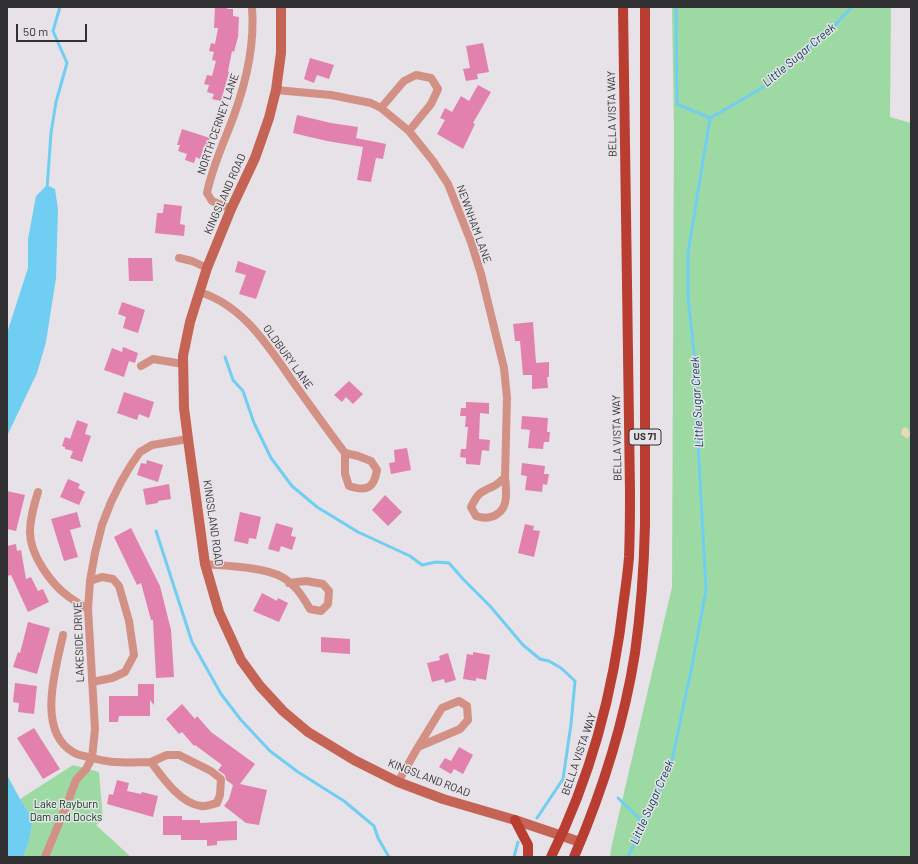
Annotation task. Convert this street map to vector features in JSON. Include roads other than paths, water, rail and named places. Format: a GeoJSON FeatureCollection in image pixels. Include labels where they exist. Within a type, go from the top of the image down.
{"type":"FeatureCollection","features":[{"type":"Feature","properties":{"kind":"main road","name":"BELLA VISTA WAY"},"geometry":{"type":"LineString","coordinates":[[551,857],[562,835],[586,775],[606,708],[620,636],[629,557],[630,491],[623,7]]}},
{"type":"Feature","properties":{"kind":"main road","name":"US 71"},"geometry":{"type":"LineString","coordinates":[[574,857],[595,802],[617,736],[635,652],[643,580],[646,502],[645,7]]}},
{"type":"Feature","properties":{"kind":"main road"},"geometry":{"type":"LineString","coordinates":[[515,820],[528,845],[528,857]]}},
{"type":"Feature","properties":{"kind":"street","name":"NORTH CERNEY LANE"},"geometry":{"type":"LineString","coordinates":[[231,208],[212,201],[207,193],[210,178],[234,115],[247,73],[250,53],[252,7]]}},
{"type":"Feature","properties":{"kind":"street","name":"KINGSLAND ROAD"},"geometry":{"type":"LineString","coordinates":[[281,7],[281,53],[276,90],[269,118],[255,158],[231,208],[207,268],[190,322],[183,356],[184,408],[205,564],[219,612],[241,660],[260,686],[283,711],[308,732],[354,760],[398,782],[443,799],[515,820],[580,842]]}},
{"type":"Feature","properties":{"kind":"street"},"geometry":{"type":"LineString","coordinates":[[381,108],[404,81],[416,75],[431,78],[438,89],[431,104],[409,131]]}},
{"type":"Feature","properties":{"kind":"street","name":"NEWNHAM LANE"},"geometry":{"type":"LineString","coordinates":[[276,90],[331,95],[371,102],[381,108],[409,131],[433,160],[448,184],[471,242],[481,274],[502,361],[508,398],[505,477],[506,498],[503,507],[495,516],[484,518],[476,516],[471,506],[476,497],[483,490],[493,487],[505,477]]}},
{"type":"Feature","properties":{"kind":"street"},"geometry":{"type":"LineString","coordinates":[[179,258],[192,261],[207,268]]}},
{"type":"Feature","properties":{"kind":"street","name":"OLDBURY LANE"},"geometry":{"type":"LineString","coordinates":[[199,292],[221,300],[236,311],[252,327],[344,453]]}},
{"type":"Feature","properties":{"kind":"street"},"geometry":{"type":"LineString","coordinates":[[141,366],[153,359],[183,364]]}},
{"type":"Feature","properties":{"kind":"street","name":"LAKESIDE DRIVE"},"geometry":{"type":"LineString","coordinates":[[45,857],[76,780],[86,769],[92,758],[95,729],[88,609],[90,581],[102,525],[111,502],[131,465],[140,452],[152,445],[188,439]]}},
{"type":"Feature","properties":{"kind":"street"},"geometry":{"type":"LineString","coordinates":[[344,453],[371,461],[377,470],[375,482],[368,488],[358,489],[349,486],[345,474],[344,453]]}},
{"type":"Feature","properties":{"kind":"street"},"geometry":{"type":"LineString","coordinates":[[38,492],[32,512],[30,533],[34,553],[45,571],[57,585],[68,596],[88,609]]}},
{"type":"Feature","properties":{"kind":"street"},"geometry":{"type":"LineString","coordinates":[[205,564],[264,571],[282,577],[301,594],[310,609],[321,611],[328,604],[329,591],[323,584],[306,581],[289,583]]}},
{"type":"Feature","properties":{"kind":"street"},"geometry":{"type":"LineString","coordinates":[[90,581],[102,577],[113,579],[119,586],[129,621],[134,655],[125,672],[112,678],[92,682]]}},
{"type":"Feature","properties":{"kind":"street"},"geometry":{"type":"LineString","coordinates":[[63,636],[53,678],[51,696],[52,715],[56,733],[65,747],[74,753],[100,761],[116,763],[151,762],[166,755],[178,755],[211,771],[221,779],[220,795],[217,803],[202,806],[192,804],[166,783],[151,762]]}},
{"type":"Feature","properties":{"kind":"street"},"geometry":{"type":"LineString","coordinates":[[398,782],[418,747],[442,708],[459,701],[467,706],[468,720],[460,729],[418,747]]}},
{"type":"Feature","properties":{"kind":"water"},"geometry":{"type":"Polygon","coordinates":[[[47,185],[55,189],[58,209],[56,278],[46,342],[37,373],[7,436],[7,333],[28,268],[28,239],[36,196],[47,185]]]}},
{"type":"Feature","properties":{"kind":"water"},"geometry":{"type":"Polygon","coordinates":[[[7,775],[33,819],[29,841],[23,857],[7,857],[7,775]]]}},
{"type":"Feature","properties":{"kind":"waterway"},"geometry":{"type":"LineString","coordinates":[[47,189],[51,133],[56,102],[67,63],[53,31],[60,7]]}},
{"type":"Feature","properties":{"kind":"waterway"},"geometry":{"type":"LineString","coordinates":[[676,7],[677,104],[710,118]]}},
{"type":"Feature","properties":{"kind":"waterway","name":"Little Sugar Creek"},"geometry":{"type":"LineString","coordinates":[[628,857],[672,760],[706,590],[694,352],[688,297],[688,253],[710,118],[770,83],[831,29],[852,7]]}},
{"type":"Feature","properties":{"kind":"waterway"},"geometry":{"type":"LineString","coordinates":[[225,357],[233,380],[243,391],[254,423],[271,458],[292,486],[317,507],[358,532],[410,556],[422,565],[436,562],[449,563],[490,606],[523,645],[540,659],[549,661],[561,668],[575,681],[571,724],[563,779],[537,818]]}},
{"type":"Feature","properties":{"kind":"waterway"},"geometry":{"type":"LineString","coordinates":[[156,531],[192,642],[221,694],[241,720],[270,751],[298,772],[344,801],[374,826],[378,838],[389,857]]}},
{"type":"Feature","properties":{"kind":"waterway"},"geometry":{"type":"LineString","coordinates":[[618,798],[643,822]]}},
{"type":"Feature","properties":{"kind":"waterway"},"geometry":{"type":"LineString","coordinates":[[514,857],[518,842]]}},
{"type":"Feature","properties":{"kind":"park label","name":"Lake Rayburn Dam and Docks"},"geometry":{"type":"Point","coordinates":[66,810]}}]}
